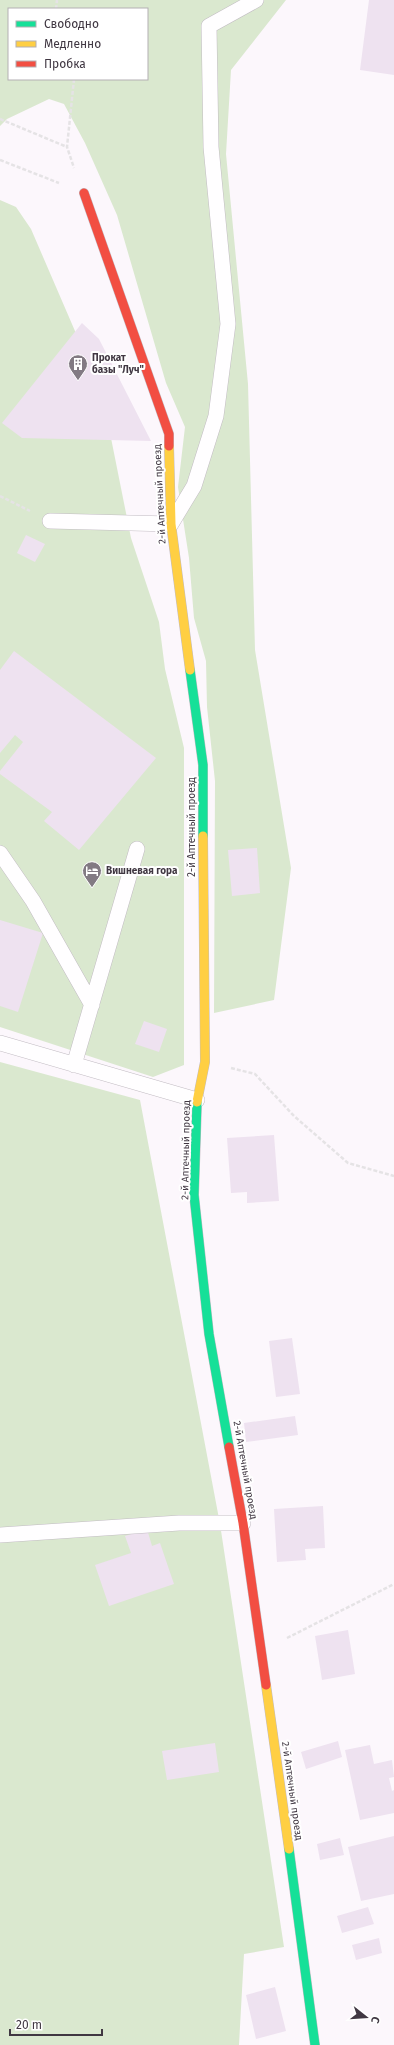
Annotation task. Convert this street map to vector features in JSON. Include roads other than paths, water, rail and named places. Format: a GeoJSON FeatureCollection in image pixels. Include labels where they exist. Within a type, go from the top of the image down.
{"type":"FeatureCollection","features":[{"type":"Feature","properties":{"kind":"street","name":"2-й Аптечный проезд"},"geometry":{"type":"LineString","coordinates":[[84,193],[169,434],[171,524],[203,765],[205,1062],[197,1100],[194,1195],[209,1334],[243,1523],[314,2027],[315,2045]]}},
{"type":"Feature","properties":{"kind":"lane"},"geometry":{"type":"LineString","coordinates":[[50,521],[171,524],[194,486],[216,416],[228,324],[211,147],[208,26],[256,0]]}},
{"type":"Feature","properties":{"kind":"lane"},"geometry":{"type":"LineString","coordinates":[[74,1065],[137,849]]}},
{"type":"Feature","properties":{"kind":"lane"},"geometry":{"type":"LineString","coordinates":[[0,853],[34,901],[92,1005]]}},
{"type":"Feature","properties":{"kind":"lane"},"geometry":{"type":"LineString","coordinates":[[0,1043],[197,1100]]}},
{"type":"Feature","properties":{"kind":"lane"},"geometry":{"type":"LineString","coordinates":[[0,1535],[179,1523],[243,1523]]}},
{"type":"Feature","properties":{"kind":"place","name":"Прокат базы \"Луч\""},"geometry":{"type":"Point","coordinates":[78,381]}},
{"type":"Feature","properties":{"kind":"place","name":"Вишневая гора"},"geometry":{"type":"Point","coordinates":[92,888]}}]}
